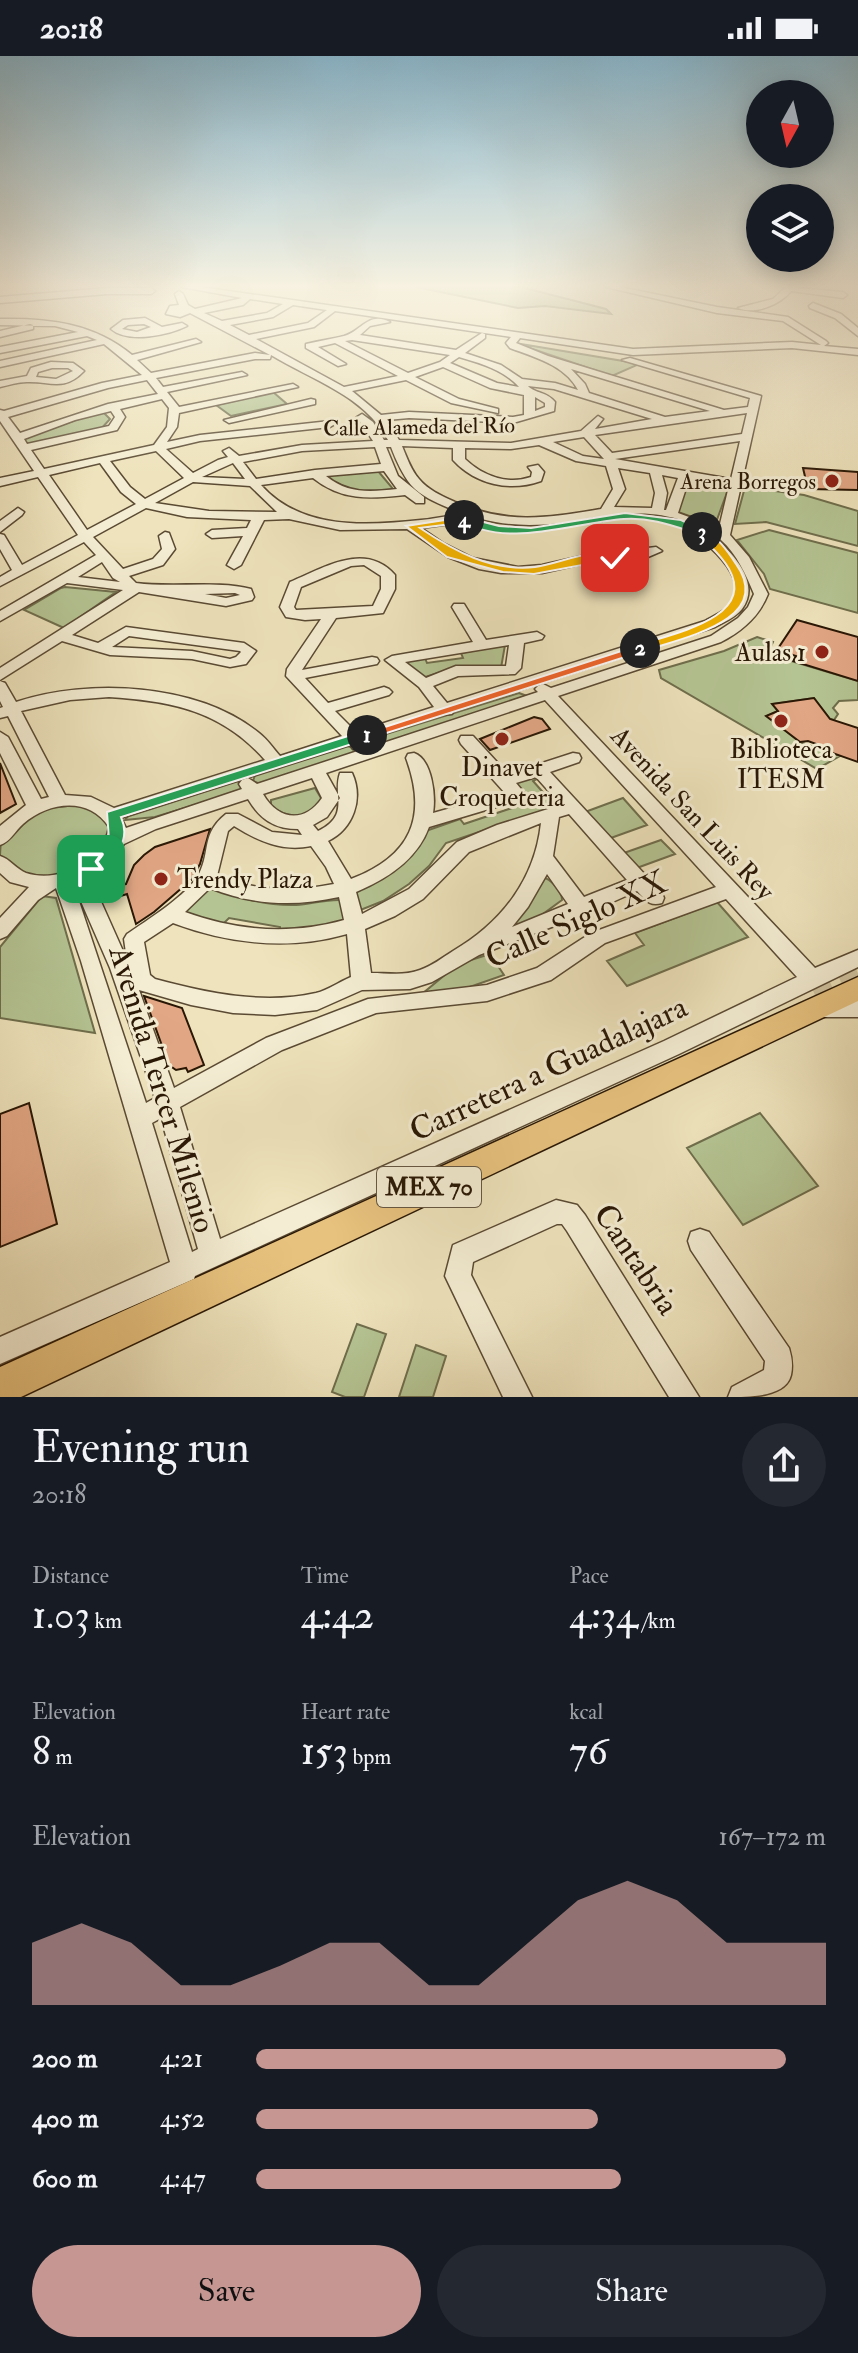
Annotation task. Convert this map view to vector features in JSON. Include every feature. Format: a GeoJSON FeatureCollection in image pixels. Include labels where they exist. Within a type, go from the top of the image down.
{"type":"FeatureCollection","features":[{"type":"Feature","properties":{"kind":"highway","name":"MEX 70"},"geometry":{"type":"LineString","coordinates":[[0,1387],[803,995],[858,988]]}},
{"type":"Feature","properties":{"kind":"street"},"geometry":{"type":"LineString","coordinates":[[0,364],[59,350]]}},
{"type":"Feature","properties":{"kind":"street"},"geometry":{"type":"LineString","coordinates":[[119,350],[132,358],[164,392],[175,411],[172,427],[158,447]]}},
{"type":"Feature","properties":{"kind":"street"},"geometry":{"type":"LineString","coordinates":[[132,358],[165,350]]}},
{"type":"Feature","properties":{"kind":"street"},"geometry":{"type":"LineString","coordinates":[[134,589],[85,536],[0,414],[146,374],[251,354],[251,350]]}},
{"type":"Feature","properties":{"kind":"street"},"geometry":{"type":"LineString","coordinates":[[258,350],[336,392],[390,443]]}},
{"type":"Feature","properties":{"kind":"street"},"geometry":{"type":"LineString","coordinates":[[0,931],[31,895],[103,860],[117,840],[150,825],[369,754],[670,645],[727,633],[758,604],[761,594],[753,576],[724,535],[664,514],[603,515],[529,523],[494,519],[466,510],[415,485],[402,467],[379,418],[261,350]]}},
{"type":"Feature","properties":{"kind":"street"},"geometry":{"type":"LineString","coordinates":[[316,350],[333,359]]}},
{"type":"Feature","properties":{"kind":"street"},"geometry":{"type":"LineString","coordinates":[[353,350],[455,401],[525,418],[570,436]]}},
{"type":"Feature","properties":{"kind":"street"},"geometry":{"type":"LineString","coordinates":[[435,350],[457,353],[495,367],[520,382],[528,392],[525,418],[538,443],[580,459],[612,461],[656,473],[736,483]]}},
{"type":"Feature","properties":{"kind":"street"},"geometry":{"type":"LineString","coordinates":[[336,392],[405,377],[443,364],[462,350]]}},
{"type":"Feature","properties":{"kind":"street"},"geometry":{"type":"LineString","coordinates":[[523,350],[570,368],[725,412]]}},
{"type":"Feature","properties":{"kind":"street"},"geometry":{"type":"LineString","coordinates":[[573,350],[648,363],[755,394],[755,409],[724,535]]}},
{"type":"Feature","properties":{"kind":"street"},"geometry":{"type":"LineString","coordinates":[[613,350],[675,352],[715,350]]}},
{"type":"Feature","properties":{"kind":"street"},"geometry":{"type":"LineString","coordinates":[[811,350],[833,355],[855,352]]}},
{"type":"Feature","properties":{"kind":"street"},"geometry":{"type":"LineString","coordinates":[[146,374],[255,356],[267,357]]}},
{"type":"Feature","properties":{"kind":"street"},"geometry":{"type":"LineString","coordinates":[[378,363],[424,370]]}},
{"type":"Feature","properties":{"kind":"street"},"geometry":{"type":"LineString","coordinates":[[619,380],[648,363]]}},
{"type":"Feature","properties":{"kind":"street"},"geometry":{"type":"LineString","coordinates":[[379,418],[409,415],[525,418],[550,409],[550,402],[543,395],[494,386],[443,364]]}},
{"type":"Feature","properties":{"kind":"street"},"geometry":{"type":"LineString","coordinates":[[570,368],[585,396]]}},
{"type":"Feature","properties":{"kind":"street"},"geometry":{"type":"LineString","coordinates":[[22,443],[112,406],[242,375]]}},
{"type":"Feature","properties":{"kind":"street"},"geometry":{"type":"LineString","coordinates":[[0,384],[31,378]]}},
{"type":"Feature","properties":{"kind":"street"},"geometry":{"type":"LineString","coordinates":[[520,382],[555,386],[665,420]]}},
{"type":"Feature","properties":{"kind":"street"},"geometry":{"type":"LineString","coordinates":[[175,411],[212,399],[293,387]]}},
{"type":"Feature","properties":{"kind":"street"},"geometry":{"type":"LineString","coordinates":[[279,390],[294,405]]}},
{"type":"Feature","properties":{"kind":"street"},"geometry":{"type":"LineString","coordinates":[[212,399],[231,422],[311,402]]}},
{"type":"Feature","properties":{"kind":"street"},"geometry":{"type":"LineString","coordinates":[[22,443],[113,428],[120,417],[112,406]]}},
{"type":"Feature","properties":{"kind":"street","name":"Calle Alameda del Río"},"geometry":{"type":"LineString","coordinates":[[0,582],[11,573],[191,478],[235,458],[302,448],[390,443],[511,446],[624,426],[755,409]]}},
{"type":"Feature","properties":{"kind":"street"},"geometry":{"type":"LineString","coordinates":[[319,414],[341,438]]}},
{"type":"Feature","properties":{"kind":"street"},"geometry":{"type":"LineString","coordinates":[[584,415],[624,426]]}},
{"type":"Feature","properties":{"kind":"street"},"geometry":{"type":"LineString","coordinates":[[598,419],[586,432],[612,461],[619,489],[603,515]]}},
{"type":"Feature","properties":{"kind":"street"},"geometry":{"type":"LineString","coordinates":[[0,482],[200,438],[330,424]]}},
{"type":"Feature","properties":{"kind":"street"},"geometry":{"type":"LineString","coordinates":[[259,433],[269,446]]}},
{"type":"Feature","properties":{"kind":"street"},"geometry":{"type":"LineString","coordinates":[[612,461],[747,437]]}},
{"type":"Feature","properties":{"kind":"street"},"geometry":{"type":"LineString","coordinates":[[217,438],[252,483],[289,515]]}},
{"type":"Feature","properties":{"kind":"street"},"geometry":{"type":"LineString","coordinates":[[390,443],[388,467],[407,491],[426,504],[460,519],[499,529],[531,531],[603,515],[647,517],[681,523],[703,533],[719,547],[736,571],[742,591],[736,607],[670,645]]}},
{"type":"Feature","properties":{"kind":"street"},"geometry":{"type":"LineString","coordinates":[[459,443],[459,460],[467,469],[502,484],[537,479],[538,472],[534,467]]}},
{"type":"Feature","properties":{"kind":"street"},"geometry":{"type":"LineString","coordinates":[[158,447],[191,478],[230,483],[388,467]]}},
{"type":"Feature","properties":{"kind":"street"},"geometry":{"type":"LineString","coordinates":[[102,459],[131,496],[145,504],[177,511],[259,517],[289,515],[346,525],[411,526],[460,519]]}},
{"type":"Feature","properties":{"kind":"street"},"geometry":{"type":"LineString","coordinates":[[698,478],[740,468]]}},
{"type":"Feature","properties":{"kind":"street"},"geometry":{"type":"LineString","coordinates":[[315,473],[333,490],[344,493],[367,496],[407,491]]}},
{"type":"Feature","properties":{"kind":"street"},"geometry":{"type":"LineString","coordinates":[[656,473],[664,514]]}},
{"type":"Feature","properties":{"kind":"street"},"geometry":{"type":"LineString","coordinates":[[664,514],[684,477]]}},
{"type":"Feature","properties":{"kind":"street"},"geometry":{"type":"LineString","coordinates":[[0,510],[18,512],[0,528]]}},
{"type":"Feature","properties":{"kind":"street"},"geometry":{"type":"LineString","coordinates":[[234,565],[259,517]]}},
{"type":"Feature","properties":{"kind":"street"},"geometry":{"type":"LineString","coordinates":[[411,526],[451,554],[503,569],[534,571],[592,558],[627,557],[656,551]]}},
{"type":"Feature","properties":{"kind":"street"},"geometry":{"type":"LineString","coordinates":[[212,534],[251,532]]}},
{"type":"Feature","properties":{"kind":"street"},"geometry":{"type":"LineString","coordinates":[[118,575],[158,562],[169,549],[165,536]]}},
{"type":"Feature","properties":{"kind":"street"},"geometry":{"type":"LineString","coordinates":[[0,538],[11,573]]}},
{"type":"Feature","properties":{"kind":"street"},"geometry":{"type":"LineString","coordinates":[[0,617],[102,557]]}},
{"type":"Feature","properties":{"kind":"street"},"geometry":{"type":"LineString","coordinates":[[331,615],[291,614],[287,607],[295,585],[349,562],[365,561],[378,566],[388,575],[388,589],[378,610],[331,615],[294,669],[294,676],[323,709],[369,754]]}},
{"type":"Feature","properties":{"kind":"street"},"geometry":{"type":"LineString","coordinates":[[63,579],[166,591]]}},
{"type":"Feature","properties":{"kind":"street"},"geometry":{"type":"LineString","coordinates":[[0,675],[134,589]]}},
{"type":"Feature","properties":{"kind":"street"},"geometry":{"type":"LineString","coordinates":[[459,607],[482,646]]}},
{"type":"Feature","properties":{"kind":"street"},"geometry":{"type":"LineString","coordinates":[[60,636],[98,649],[192,655],[230,663],[241,661],[249,651],[244,647],[126,631],[98,649]]}},
{"type":"Feature","properties":{"kind":"street"},"geometry":{"type":"LineString","coordinates":[[446,711],[424,684],[392,660],[537,636]]}},
{"type":"Feature","properties":{"kind":"street"},"geometry":{"type":"LineString","coordinates":[[424,684],[456,671],[510,671],[514,668],[517,639]]}},
{"type":"Feature","properties":{"kind":"street"},"geometry":{"type":"LineString","coordinates":[[294,676],[372,661]]}},
{"type":"Feature","properties":{"kind":"street"},"geometry":{"type":"LineString","coordinates":[[0,686],[6,710],[60,801]]}},
{"type":"Feature","properties":{"kind":"street"},"geometry":{"type":"LineString","coordinates":[[112,815],[446,711],[543,689]]}},
{"type":"Feature","properties":{"kind":"street","name":"Avenida San Luis Rey"},"geometry":{"type":"LineString","coordinates":[[543,689],[729,890],[803,995]]}},
{"type":"Feature","properties":{"kind":"street"},"geometry":{"type":"LineString","coordinates":[[6,710],[92,692],[132,694],[182,702],[220,714],[251,732],[277,763]]}},
{"type":"Feature","properties":{"kind":"street"},"geometry":{"type":"LineString","coordinates":[[323,709],[384,692]]}},
{"type":"Feature","properties":{"kind":"street"},"geometry":{"type":"LineString","coordinates":[[0,737],[36,807]]}},
{"type":"Feature","properties":{"kind":"street"},"geometry":{"type":"LineString","coordinates":[[424,822],[517,795],[467,740]]}},
{"type":"Feature","properties":{"kind":"street"},"geometry":{"type":"LineString","coordinates":[[207,879],[252,894],[283,897],[345,890],[390,864],[408,849],[424,822],[429,799],[425,777],[414,758]]}},
{"type":"Feature","properties":{"kind":"street"},"geometry":{"type":"LineString","coordinates":[[505,781],[573,758]]}},
{"type":"Feature","properties":{"kind":"street"},"geometry":{"type":"LineString","coordinates":[[241,774],[271,816],[288,822],[309,820],[331,798],[317,771]]}},
{"type":"Feature","properties":{"kind":"street"},"geometry":{"type":"LineString","coordinates":[[540,771],[655,898]]}},
{"type":"Feature","properties":{"kind":"street"},"geometry":{"type":"LineString","coordinates":[[346,777],[351,795],[349,810],[338,827],[320,842],[281,841],[266,837],[232,818],[220,828],[207,879],[171,914],[134,939],[140,979],[149,986],[220,1004],[286,1008],[326,999],[361,982],[399,983],[421,979],[472,951],[640,882]]}},
{"type":"Feature","properties":{"kind":"street"},"geometry":{"type":"LineString","coordinates":[[0,839],[20,816],[36,807],[60,801],[91,802],[112,815],[118,827],[117,840]]}},
{"type":"Feature","properties":{"kind":"street"},"geometry":{"type":"LineString","coordinates":[[171,914],[226,933],[260,938],[321,934],[355,926],[418,892],[460,849],[573,807]]}},
{"type":"Feature","properties":{"kind":"street"},"geometry":{"type":"LineString","coordinates":[[472,951],[511,916],[526,897],[545,858],[551,814]]}},
{"type":"Feature","properties":{"kind":"street"},"geometry":{"type":"LineString","coordinates":[[309,820],[345,890],[355,926],[361,982]]}},
{"type":"Feature","properties":{"kind":"street"},"geometry":{"type":"LineString","coordinates":[[545,858],[581,908]]}},
{"type":"Feature","properties":{"kind":"street"},"geometry":{"type":"LineString","coordinates":[[0,864],[21,880],[64,879]]}},
{"type":"Feature","properties":{"kind":"street"},"geometry":{"type":"LineString","coordinates":[[0,864],[0,874]]}},
{"type":"Feature","properties":{"kind":"street","name":"Avenida Tercer Milenio"},"geometry":{"type":"LineString","coordinates":[[64,879],[114,953],[168,1102],[213,1257]]}},
{"type":"Feature","properties":{"kind":"street","name":"Avenida Tercer Milenio"},"geometry":{"type":"LineString","coordinates":[[64,879],[185,1270]]}},
{"type":"Feature","properties":{"kind":"street","name":"Calle Siglo XX"},"geometry":{"type":"LineString","coordinates":[[138,1119],[289,1038],[375,1005],[487,993],[544,974],[598,938],[729,890]]}},
{"type":"Feature","properties":{"kind":"street"},"geometry":{"type":"LineString","coordinates":[[91,961],[114,953]]}},
{"type":"Feature","properties":{"kind":"street","name":"Carretera a Guadalajara"},"geometry":{"type":"LineString","coordinates":[[0,1351],[647,1059],[753,1007],[803,995],[858,958]]}},
{"type":"Feature","properties":{"kind":"street"},"geometry":{"type":"LineString","coordinates":[[803,995],[858,1008]]}},
{"type":"Feature","properties":{"kind":"street","name":"Cantabria"},"geometry":{"type":"LineString","coordinates":[[518,1397],[458,1276],[462,1254],[556,1212],[568,1213],[685,1397]]}},
{"type":"Feature","properties":{"kind":"street"},"geometry":{"type":"LineString","coordinates":[[700,1241],[779,1358],[777,1378],[742,1397]]}},
{"type":"Feature","properties":{"kind":"green space"},"geometry":{"type":"Polygon","coordinates":[[[534,350],[554,350],[637,365],[612,376],[534,350]]]}},
{"type":"Feature","properties":{"kind":"green space"},"geometry":{"type":"Polygon","coordinates":[[[273,392],[287,404],[231,416],[216,405],[273,392]]]}},
{"type":"Feature","properties":{"kind":"green space"},"geometry":{"type":"Polygon","coordinates":[[[102,411],[110,419],[101,429],[28,445],[21,439],[102,411]]]}},
{"type":"Feature","properties":{"kind":"green space"},"geometry":{"type":"Polygon","coordinates":[[[378,471],[394,490],[358,491],[325,477],[325,474],[378,471]]]}},
{"type":"Feature","properties":{"kind":"green space"},"geometry":{"type":"Polygon","coordinates":[[[687,480],[729,487],[715,525],[678,512],[687,480]]]}},
{"type":"Feature","properties":{"kind":"green space"},"geometry":{"type":"Polygon","coordinates":[[[745,487],[804,495],[858,511],[858,546],[766,522],[735,524],[745,487]]]}},
{"type":"Feature","properties":{"kind":"green space"},"geometry":{"type":"Polygon","coordinates":[[[769,530],[858,553],[858,613],[770,589],[764,574],[737,540],[769,530]]]}},
{"type":"Feature","properties":{"kind":"green space"},"geometry":{"type":"Polygon","coordinates":[[[61,588],[116,592],[64,628],[24,610],[61,588]]]}},
{"type":"Feature","properties":{"kind":"green space"},"geometry":{"type":"Polygon","coordinates":[[[757,637],[773,642],[768,654],[858,681],[858,700],[839,701],[833,708],[838,714],[834,720],[814,698],[773,704],[778,711],[767,716],[800,742],[840,756],[817,769],[661,678],[659,670],[724,651],[757,637]]]}},
{"type":"Feature","properties":{"kind":"green space"},"geometry":{"type":"Polygon","coordinates":[[[505,645],[501,668],[460,666],[419,679],[400,661],[425,658],[427,663],[463,658],[461,653],[505,645]]]}},
{"type":"Feature","properties":{"kind":"green space"},"geometry":{"type":"Polygon","coordinates":[[[519,693],[527,696],[374,747],[366,745],[370,739],[519,693]]]}},
{"type":"Feature","properties":{"kind":"green space"},"geometry":{"type":"Polygon","coordinates":[[[347,746],[355,748],[354,754],[260,784],[253,781],[255,775],[347,746]]]}},
{"type":"Feature","properties":{"kind":"green space"},"geometry":{"type":"Polygon","coordinates":[[[536,774],[539,778],[533,781],[549,799],[556,797],[557,806],[446,843],[429,866],[409,884],[383,901],[358,911],[350,893],[423,832],[460,819],[464,824],[527,803],[512,782],[536,774]]]}},
{"type":"Feature","properties":{"kind":"green space"},"geometry":{"type":"Polygon","coordinates":[[[235,781],[241,782],[242,788],[234,793],[155,817],[125,820],[129,815],[235,781]]]}},
{"type":"Feature","properties":{"kind":"green space"},"geometry":{"type":"Polygon","coordinates":[[[315,788],[321,798],[319,804],[308,813],[289,815],[271,806],[271,800],[315,788]]]}},
{"type":"Feature","properties":{"kind":"green space"},"geometry":{"type":"Polygon","coordinates":[[[623,798],[647,825],[608,839],[585,812],[623,798]]]}},
{"type":"Feature","properties":{"kind":"green space"},"geometry":{"type":"Polygon","coordinates":[[[83,804],[114,827],[90,867],[40,880],[3,864],[1,839],[35,810],[83,804]]]}},
{"type":"Feature","properties":{"kind":"green space"},"geometry":{"type":"Polygon","coordinates":[[[661,840],[675,854],[634,869],[621,854],[661,840]]]}},
{"type":"Feature","properties":{"kind":"green space"},"geometry":{"type":"Polygon","coordinates":[[[542,877],[555,886],[562,900],[536,919],[493,937],[542,877]]]}},
{"type":"Feature","properties":{"kind":"green space"},"geometry":{"type":"Polygon","coordinates":[[[208,887],[273,904],[341,900],[346,926],[280,934],[280,927],[229,918],[222,925],[185,912],[208,887]]]}},
{"type":"Feature","properties":{"kind":"green space"},"geometry":{"type":"Polygon","coordinates":[[[42,896],[56,898],[95,1033],[0,1018],[0,947],[42,896]]]}},
{"type":"Feature","properties":{"kind":"green space"},"geometry":{"type":"Polygon","coordinates":[[[717,902],[748,937],[627,986],[607,961],[644,945],[635,933],[717,902]]]}},
{"type":"Feature","properties":{"kind":"green space"},"geometry":{"type":"Polygon","coordinates":[[[490,954],[504,975],[461,990],[422,994],[458,964],[490,954]]]}},
{"type":"Feature","properties":{"kind":"green space"},"geometry":{"type":"Polygon","coordinates":[[[760,1113],[818,1186],[743,1225],[687,1148],[760,1113]]]}},
{"type":"Feature","properties":{"kind":"green space"},"geometry":{"type":"Polygon","coordinates":[[[357,1324],[386,1334],[364,1397],[345,1397],[332,1392],[357,1324]]]}},
{"type":"Feature","properties":{"kind":"green space"},"geometry":{"type":"Polygon","coordinates":[[[416,1345],[446,1356],[433,1397],[399,1397],[416,1345]]]}},
{"type":"Feature","properties":{"kind":"building","name":"Arena Borregos"},"geometry":{"type":"Polygon","coordinates":[[[803,468],[858,472],[858,490],[808,489],[803,468]]]}},
{"type":"Feature","properties":{"kind":"building","name":"Aulas 1"},"geometry":{"type":"Polygon","coordinates":[[[797,620],[858,637],[858,681],[793,661],[796,656],[777,650],[797,620]]]}},
{"type":"Feature","properties":{"kind":"building"},"geometry":{"type":"Polygon","coordinates":[[[814,698],[830,719],[858,728],[858,762],[808,741],[800,742],[766,716],[778,711],[772,704],[814,698]]]}},
{"type":"Feature","properties":{"kind":"building"},"geometry":{"type":"Polygon","coordinates":[[[534,717],[542,719],[550,729],[490,750],[480,739],[534,717]]]}},
{"type":"Feature","properties":{"kind":"building"},"geometry":{"type":"Polygon","coordinates":[[[0,763],[16,804],[0,813],[0,763]]]}},
{"type":"Feature","properties":{"kind":"building","name":"Trendy Plaza"},"geometry":{"type":"Polygon","coordinates":[[[210,829],[200,864],[191,880],[154,912],[136,924],[127,894],[108,900],[107,887],[126,884],[134,865],[155,847],[210,829]]]}},
{"type":"Feature","properties":{"kind":"building"},"geometry":{"type":"Polygon","coordinates":[[[144,996],[182,1008],[204,1065],[188,1072],[186,1068],[176,1070],[169,1065],[144,996]]]}},
{"type":"Feature","properties":{"kind":"building"},"geometry":{"type":"Polygon","coordinates":[[[29,1103],[57,1224],[0,1247],[0,1114],[29,1103]]]}},
{"type":"Feature","properties":{"kind":"tunnel"},"geometry":{"type":"LineString","coordinates":[[812,988],[858,969]]}},
{"type":"Feature","properties":{"kind":"place","name":"Arena Borregos"},"geometry":{"type":"Point","coordinates":[832,481]}},
{"type":"Feature","properties":{"kind":"place","name":"Aulas 1"},"geometry":{"type":"Point","coordinates":[822,652]}},
{"type":"Feature","properties":{"kind":"place","name":"Biblioteca ITESM"},"geometry":{"type":"Point","coordinates":[781,721]}},
{"type":"Feature","properties":{"kind":"place","name":"Dinavet Croqueteria"},"geometry":{"type":"Point","coordinates":[502,739]}},
{"type":"Feature","properties":{"kind":"place","name":"Trendy Plaza"},"geometry":{"type":"Point","coordinates":[161,879]}},
{"type":"Feature","properties":{"kind":"route"},"geometry":{"type":"LineString","coordinates":[[91,869],[112,850],[117,840],[118,827],[112,815],[687,633],[710,624],[736,607],[742,591],[736,571],[719,547],[703,533],[665,519],[625,516],[531,531],[499,529],[460,519],[411,526],[430,543],[489,567],[534,571],[592,558],[615,558]]}}]}
